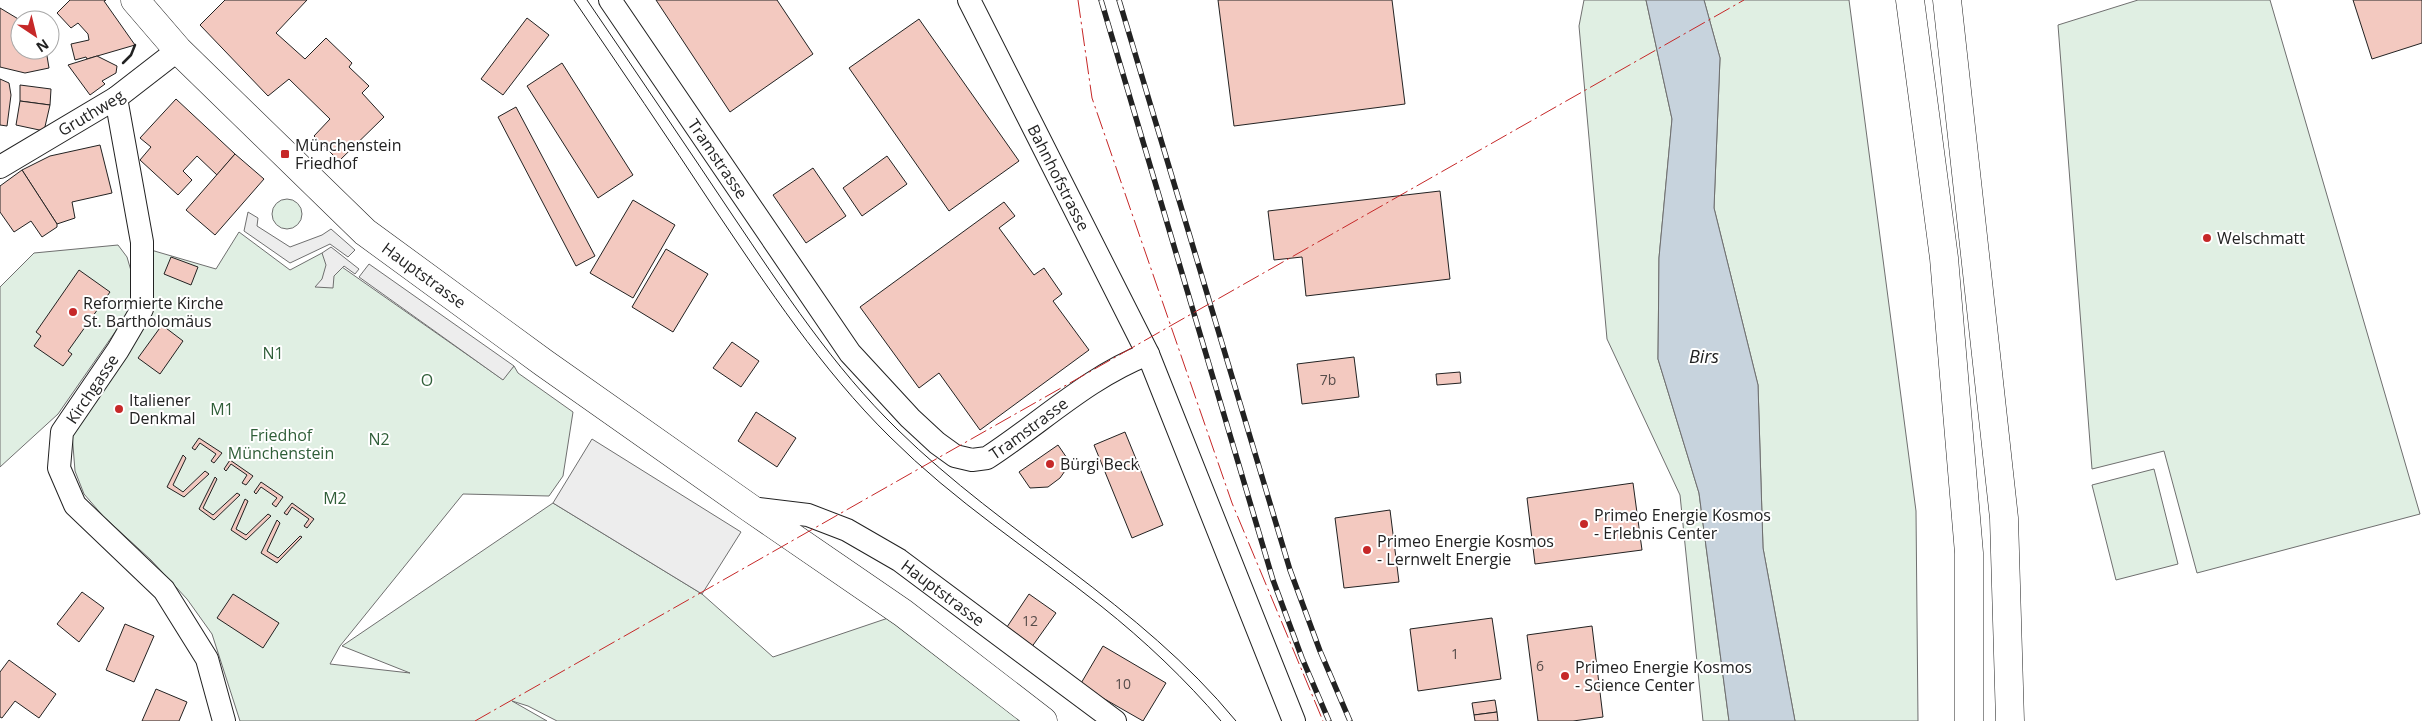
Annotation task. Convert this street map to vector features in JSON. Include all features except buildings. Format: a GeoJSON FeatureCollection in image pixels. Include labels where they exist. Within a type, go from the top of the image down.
{"type":"FeatureCollection","features":[{"type":"Feature","properties":{"kind":"main road"},"geometry":{"type":"LineString","coordinates":[[1910,0],[1944,258],[1968,543],[1969,721]]}},
{"type":"Feature","properties":{"kind":"main road"},"geometry":{"type":"LineString","coordinates":[[1947,0],[2004,518],[2010,721]]}},
{"type":"Feature","properties":{"kind":"main road","name":"Hauptstrasse"},"geometry":{"type":"LineString","coordinates":[[142,3],[178,50],[365,232],[544,363],[903,613],[1043,721]]}},
{"type":"Feature","properties":{"kind":"street","name":"Tramstrasse"},"geometry":{"type":"LineString","coordinates":[[610,0],[850,353],[910,418],[955,456],[972,460],[987,458],[1091,382],[1124,363],[1148,354]]}},
{"type":"Feature","properties":{"kind":"street","name":"Bahnhofstrasse"},"geometry":{"type":"LineString","coordinates":[[969,0],[1148,354]]}},
{"type":"Feature","properties":{"kind":"street","name":"Gruthweg"},"geometry":{"type":"LineString","coordinates":[[0,167],[116,98],[178,50]]}},
{"type":"Feature","properties":{"kind":"street","name":"Kirchgasse"},"geometry":{"type":"LineString","coordinates":[[116,98],[142,242],[142,309],[118,350],[62,432],[59,468],[74,505],[164,590],[207,659],[224,721]]}},
{"type":"Feature","properties":{"kind":"street"},"geometry":{"type":"LineString","coordinates":[[1148,354],[1294,721]]}},
{"type":"Feature","properties":{"kind":"street","name":"Hauptstrasse"},"geometry":{"type":"LineString","coordinates":[[750,508],[808,515],[847,530],[899,560],[1115,721]]}},
{"type":"Feature","properties":{"kind":"green space"},"geometry":{"type":"Polygon","coordinates":[[[1584,0],[1646,0],[1672,119],[1659,258],[1658,359],[1699,493],[1729,721],[1703,721],[1680,495],[1607,339],[1579,26],[1584,0]]]}},
{"type":"Feature","properties":{"kind":"green space"},"geometry":{"type":"Polygon","coordinates":[[[1704,0],[1849,0],[1916,511],[1918,721],[1795,721],[1763,548],[1758,385],[1714,208],[1720,58],[1704,0]]]}},
{"type":"Feature","properties":{"kind":"green space","name":"Welschmatt"},"geometry":{"type":"Polygon","coordinates":[[[2138,0],[2270,0],[2420,514],[2197,573],[2164,451],[2092,469],[2058,25],[2138,0]]]}},
{"type":"Feature","properties":{"kind":"green space"},"geometry":{"type":"Polygon","coordinates":[[[287,199],[298,203],[302,214],[298,225],[287,229],[276,225],[272,214],[276,203],[287,199]]]}},
{"type":"Feature","properties":{"kind":"green space","name":"Friedhof Münchenstein"},"geometry":{"type":"Polygon","coordinates":[[[239,232],[290,270],[322,253],[502,379],[514,366],[518,373],[573,412],[563,476],[549,496],[463,494],[340,646],[330,664],[410,673],[342,646],[553,503],[702,594],[773,657],[903,613],[1039,721],[557,721],[528,706],[512,701],[547,721],[240,721],[212,634],[187,599],[151,560],[103,516],[84,494],[75,471],[72,433],[103,383],[151,250],[216,269],[239,232]]]}},
{"type":"Feature","properties":{"kind":"green space"},"geometry":{"type":"Polygon","coordinates":[[[118,245],[127,257],[136,288],[129,312],[58,414],[0,467],[0,287],[34,253],[118,245]]]}},
{"type":"Feature","properties":{"kind":"green space"},"geometry":{"type":"Polygon","coordinates":[[[2154,469],[2178,564],[2116,580],[2092,485],[2154,469]]]}},
{"type":"Feature","properties":{"kind":"shaded area"},"geometry":{"type":"Polygon","coordinates":[[[248,212],[258,218],[257,226],[290,247],[322,235],[331,229],[355,250],[348,257],[330,244],[290,263],[244,231],[248,212]]]}},
{"type":"Feature","properties":{"kind":"shaded area"},"geometry":{"type":"Polygon","coordinates":[[[331,247],[359,269],[355,274],[344,266],[334,276],[333,288],[315,287],[322,279],[326,265],[322,253],[331,247]]]}},
{"type":"Feature","properties":{"kind":"shaded area"},"geometry":{"type":"Polygon","coordinates":[[[369,264],[514,366],[503,380],[359,277],[369,264]]]}},
{"type":"Feature","properties":{"kind":"shaded area"},"geometry":{"type":"Polygon","coordinates":[[[592,439],[741,532],[702,594],[553,503],[592,439]]]}},
{"type":"Feature","properties":{"kind":"water","name":"Birs"},"geometry":{"type":"Polygon","coordinates":[[[1646,0],[1704,0],[1720,58],[1714,208],[1758,385],[1763,548],[1795,721],[1729,721],[1699,493],[1658,359],[1659,258],[1672,119],[1646,0]]]}},
{"type":"Feature","properties":{"kind":"tram line"},"geometry":{"type":"LineString","coordinates":[[574,0],[775,298],[818,356],[865,411],[940,483],[1074,585],[1133,633],[1179,675],[1221,721]]}},
{"type":"Feature","properties":{"kind":"tram line"},"geometry":{"type":"LineString","coordinates":[[587,0],[790,300],[830,354],[874,406],[939,468],[1115,605],[1157,641],[1198,679],[1236,721]]}},
{"type":"Feature","properties":{"kind":"railway"},"geometry":{"type":"LineString","coordinates":[[1101,0],[1273,580],[1302,658],[1329,721]]}},
{"type":"Feature","properties":{"kind":"railway"},"geometry":{"type":"LineString","coordinates":[[1119,0],[1290,570],[1320,651],[1350,721]]}},
{"type":"Feature","properties":{"kind":"wall"},"geometry":{"type":"LineString","coordinates":[[123,63],[131,55],[135,45]]}},
{"type":"Feature","properties":{"kind":"power"},"geometry":{"type":"LineString","coordinates":[[1078,0],[1092,98],[1232,503],[1323,721]]}},
{"type":"Feature","properties":{"kind":"power"},"geometry":{"type":"LineString","coordinates":[[475,721],[1744,0]]}},
{"type":"Feature","properties":{"kind":"place","name":"Münchenstein Friedhof"},"geometry":{"type":"Point","coordinates":[285,154]}},
{"type":"Feature","properties":{"kind":"place","name":"Welschmatt"},"geometry":{"type":"Point","coordinates":[2207,238]}},
{"type":"Feature","properties":{"kind":"place","name":"Reformierte Kirche St. Bartholomäus"},"geometry":{"type":"Point","coordinates":[73,312]}},
{"type":"Feature","properties":{"kind":"place","name":"Italiener Denkmal"},"geometry":{"type":"Point","coordinates":[119,409]}},
{"type":"Feature","properties":{"kind":"place","name":"Bürgi Beck"},"geometry":{"type":"Point","coordinates":[1050,464]}},
{"type":"Feature","properties":{"kind":"place","name":"Primeo Energie Kosmos - Erlebnis Center"},"geometry":{"type":"Point","coordinates":[1584,524]}},
{"type":"Feature","properties":{"kind":"place","name":"Primeo Energie Kosmos - Lernwelt Energie"},"geometry":{"type":"Point","coordinates":[1367,550]}},
{"type":"Feature","properties":{"kind":"place","name":"Primeo Energie Kosmos - Science Center"},"geometry":{"type":"Point","coordinates":[1565,676]}},
{"type":"Feature","properties":{"kind":"park label","name":"N1"},"geometry":{"type":"Point","coordinates":[273,353]}},
{"type":"Feature","properties":{"kind":"park label","name":"O"},"geometry":{"type":"Point","coordinates":[427,380]}},
{"type":"Feature","properties":{"kind":"park label","name":"M1"},"geometry":{"type":"Point","coordinates":[222,409]}},
{"type":"Feature","properties":{"kind":"park label","name":"N2"},"geometry":{"type":"Point","coordinates":[379,439]}},
{"type":"Feature","properties":{"kind":"park label","name":"M2"},"geometry":{"type":"Point","coordinates":[335,498]}}]}
